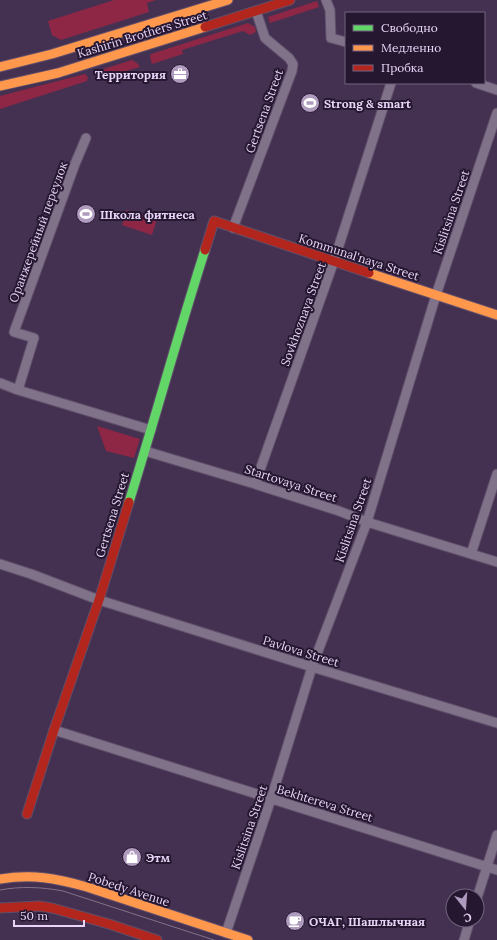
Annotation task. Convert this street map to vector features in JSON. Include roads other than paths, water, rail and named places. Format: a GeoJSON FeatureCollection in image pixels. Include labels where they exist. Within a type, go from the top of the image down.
{"type":"FeatureCollection","features":[{"type":"Feature","properties":{"kind":"main road","name":"Kashirin Brothers Street"},"geometry":{"type":"LineString","coordinates":[[0,66],[52,54],[228,0]]}},
{"type":"Feature","properties":{"kind":"main road","name":"Kashirin Brothers Street"},"geometry":{"type":"LineString","coordinates":[[0,86],[58,73],[290,0]]}},
{"type":"Feature","properties":{"kind":"main road","name":"Kommunal'naya Street"},"geometry":{"type":"LineString","coordinates":[[214,221],[497,315]]}},
{"type":"Feature","properties":{"kind":"main road","name":"Gertsena Street"},"geometry":{"type":"LineString","coordinates":[[27,814],[99,600],[214,221]]}},
{"type":"Feature","properties":{"kind":"main road","name":"Pobedy Avenue"},"geometry":{"type":"LineString","coordinates":[[0,879],[19,876],[44,876],[95,890],[248,940]]}},
{"type":"Feature","properties":{"kind":"main road"},"geometry":{"type":"LineString","coordinates":[[0,908],[39,906],[52,908],[109,924],[157,940]]}},
{"type":"Feature","properties":{"kind":"street"},"geometry":{"type":"LineString","coordinates":[[326,0],[330,10],[331,38],[345,42]]}},
{"type":"Feature","properties":{"kind":"street","name":"Gertsena Street"},"geometry":{"type":"LineString","coordinates":[[233,228],[292,71],[293,64],[289,58],[264,38],[256,11]]}},
{"type":"Feature","properties":{"kind":"street","name":"Sovkhoznaya Street"},"geometry":{"type":"LineString","coordinates":[[255,484],[334,261],[391,84]]}},
{"type":"Feature","properties":{"kind":"street"},"geometry":{"type":"LineString","coordinates":[[479,84],[497,90]]}},
{"type":"Feature","properties":{"kind":"street","name":"Kislitsina Street"},"geometry":{"type":"LineString","coordinates":[[226,933],[271,799],[312,667],[367,522],[436,295],[497,113]]}},
{"type":"Feature","properties":{"kind":"street","name":"Оранжерейный переулок"},"geometry":{"type":"LineString","coordinates":[[18,390],[34,338],[14,332],[75,164],[86,138]]}},
{"type":"Feature","properties":{"kind":"street"},"geometry":{"type":"LineString","coordinates":[[0,383],[18,390],[151,430]]}},
{"type":"Feature","properties":{"kind":"street","name":"Startovaya Street"},"geometry":{"type":"LineString","coordinates":[[145,450],[339,511],[367,522],[497,562]]}},
{"type":"Feature","properties":{"kind":"street"},"geometry":{"type":"LineString","coordinates":[[471,554],[497,474]]}},
{"type":"Feature","properties":{"kind":"street","name":"Pavlova Street"},"geometry":{"type":"LineString","coordinates":[[0,564],[99,600],[497,723]]}},
{"type":"Feature","properties":{"kind":"street","name":"Bekhtereva Street"},"geometry":{"type":"LineString","coordinates":[[54,730],[497,870]]}},
{"type":"Feature","properties":{"kind":"street"},"geometry":{"type":"LineString","coordinates":[[480,888],[497,835]]}},
{"type":"Feature","properties":{"kind":"street"},"geometry":{"type":"LineString","coordinates":[[464,940],[468,928]]}},
{"type":"Feature","properties":{"kind":"tram line"},"geometry":{"type":"LineString","coordinates":[[0,890],[32,888],[63,891],[214,940]]}},
{"type":"Feature","properties":{"kind":"place","name":"Территория"},"geometry":{"type":"Point","coordinates":[180,74]}},
{"type":"Feature","properties":{"kind":"place","name":"Strong & smart"},"geometry":{"type":"Point","coordinates":[310,103]}},
{"type":"Feature","properties":{"kind":"place","name":"Школа фитнеса"},"geometry":{"type":"Point","coordinates":[86,214]}},
{"type":"Feature","properties":{"kind":"place","name":"Этм"},"geometry":{"type":"Point","coordinates":[132,857]}},
{"type":"Feature","properties":{"kind":"place","name":"ОЧАГ, Шашлычная"},"geometry":{"type":"Point","coordinates":[295,921]}}]}
